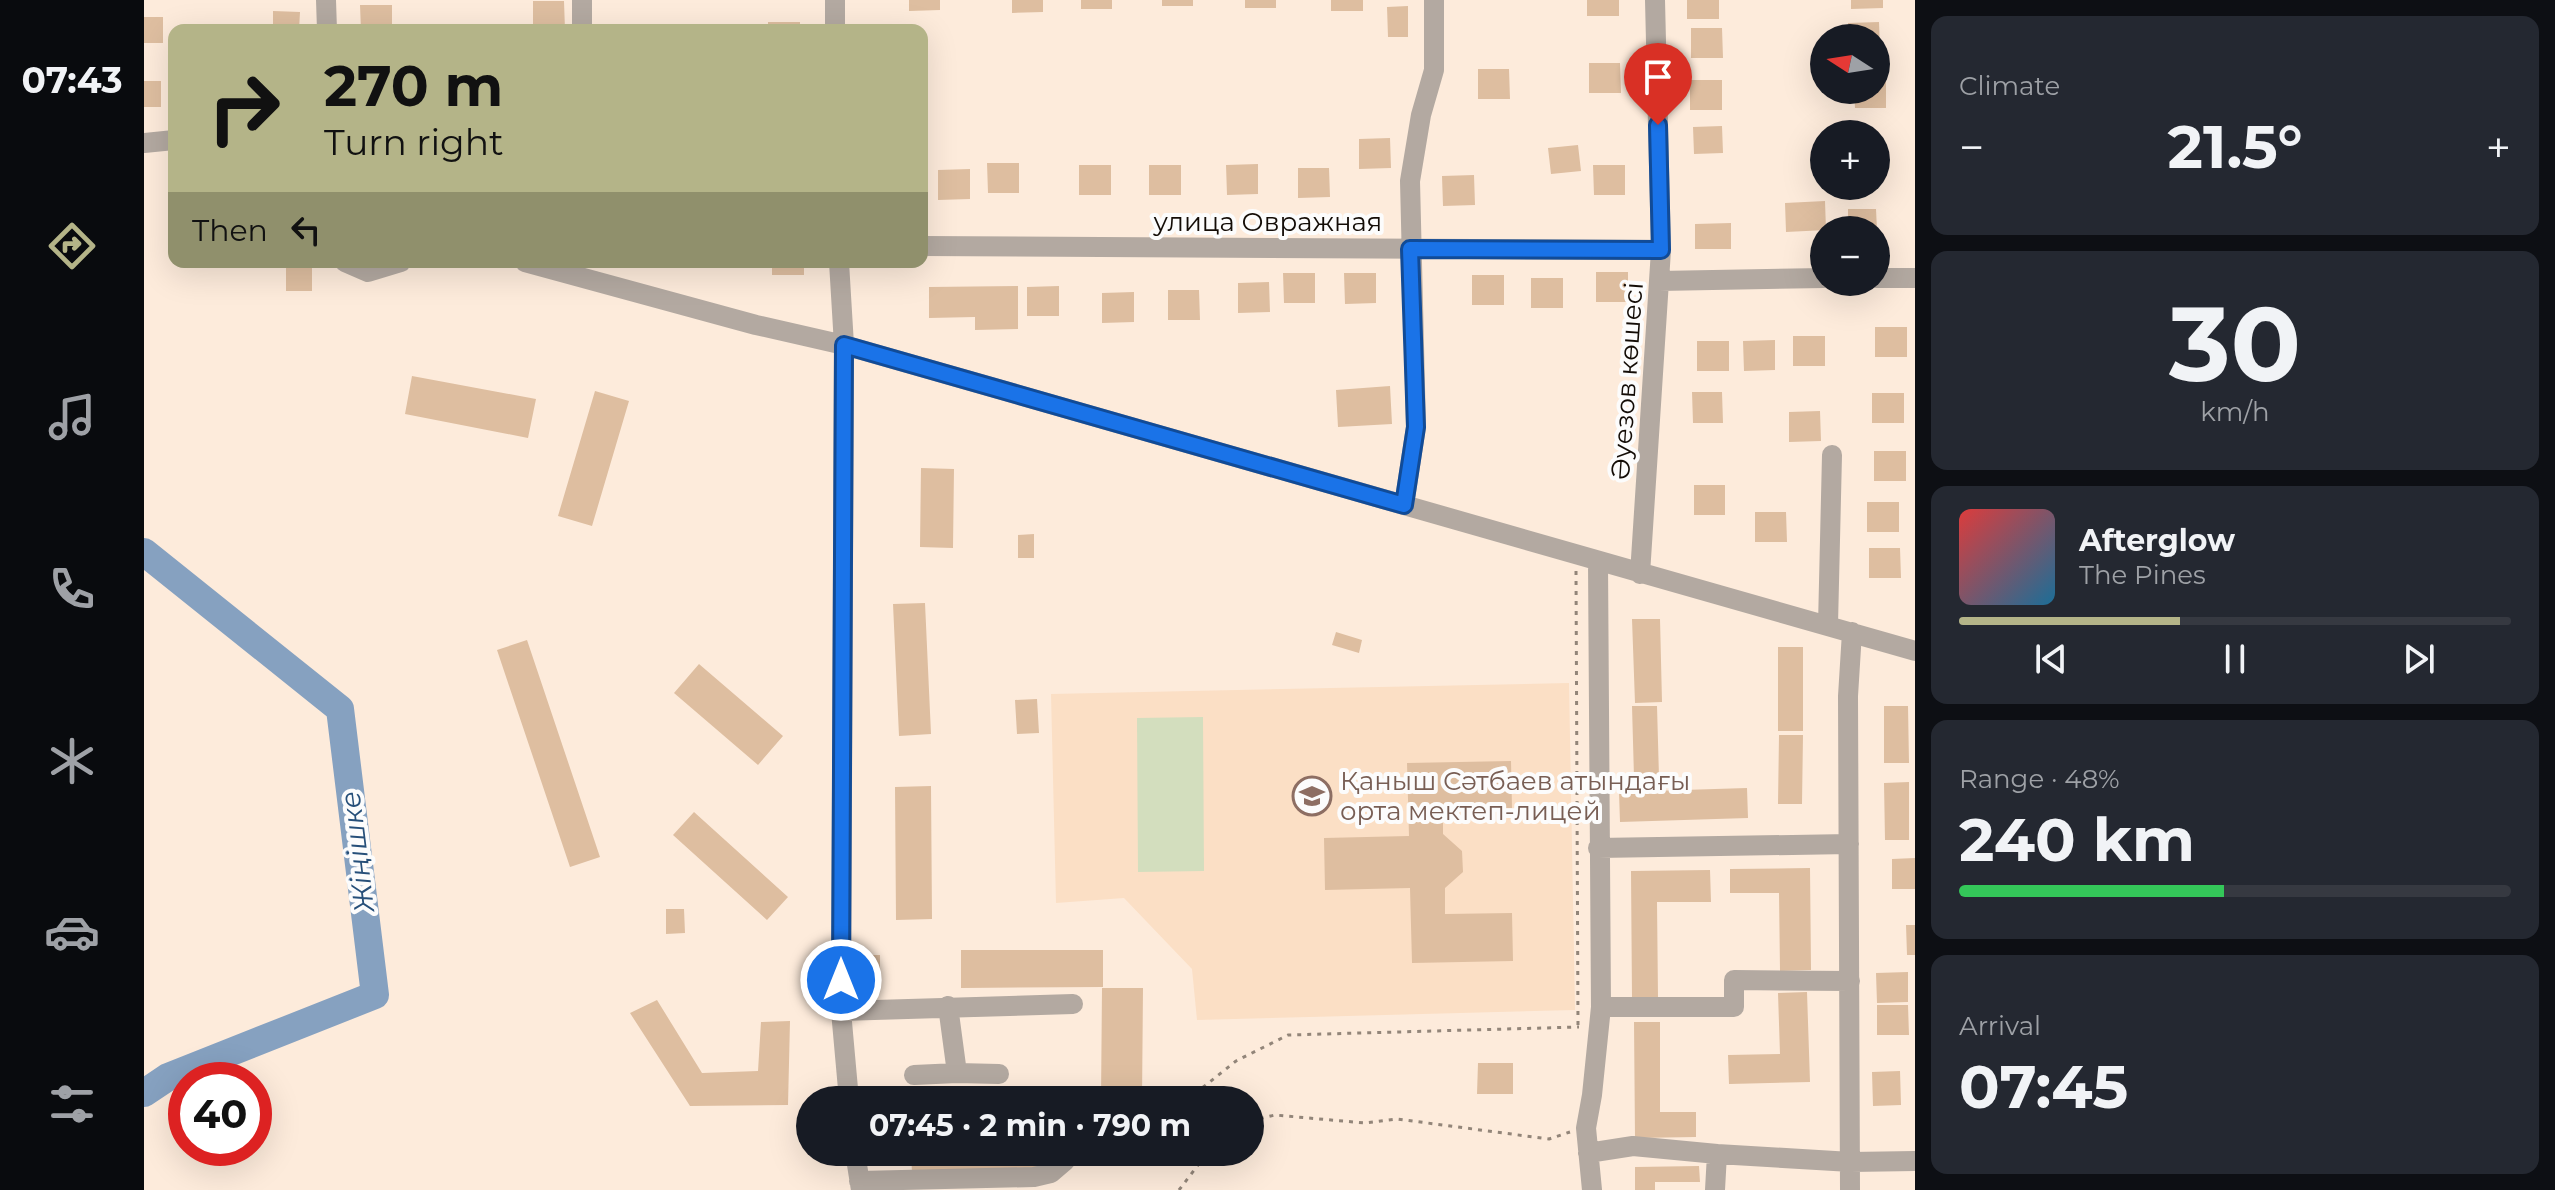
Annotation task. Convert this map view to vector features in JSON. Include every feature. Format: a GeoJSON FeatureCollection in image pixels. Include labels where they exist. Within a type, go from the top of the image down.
{"type":"FeatureCollection","features":[{"type":"Feature","properties":{"kind":"street"},"geometry":{"type":"LineString","coordinates":[[326,0],[327,24]]}},
{"type":"Feature","properties":{"kind":"street"},"geometry":{"type":"LineString","coordinates":[[582,0],[582,24]]}},
{"type":"Feature","properties":{"kind":"street"},"geometry":{"type":"LineString","coordinates":[[835,0],[835,24]]}},
{"type":"Feature","properties":{"kind":"street"},"geometry":{"type":"LineString","coordinates":[[1404,505],[1416,427],[1410,181],[1421,115],[1434,70],[1434,0]]}},
{"type":"Feature","properties":{"kind":"street","name":"Әуезов көшесі"},"geometry":{"type":"LineString","coordinates":[[1640,574],[1661,250],[1655,0]]}},
{"type":"Feature","properties":{"kind":"street"},"geometry":{"type":"LineString","coordinates":[[144,143],[168,141]]}},
{"type":"Feature","properties":{"kind":"street","name":"улица Овражная"},"geometry":{"type":"LineString","coordinates":[[928,246],[1661,250]]}},
{"type":"Feature","properties":{"kind":"street"},"geometry":{"type":"LineString","coordinates":[[359,268],[368,272],[381,268]]}},
{"type":"Feature","properties":{"kind":"street"},"geometry":{"type":"LineString","coordinates":[[839,268],[844,345],[841,1011],[848,1086]]}},
{"type":"Feature","properties":{"kind":"street"},"geometry":{"type":"LineString","coordinates":[[580,270],[1915,651]]}},
{"type":"Feature","properties":{"kind":"street"},"geometry":{"type":"LineString","coordinates":[[1659,281],[1810,278]]}},
{"type":"Feature","properties":{"kind":"street"},"geometry":{"type":"LineString","coordinates":[[1890,278],[1915,278]]}},
{"type":"Feature","properties":{"kind":"street"},"geometry":{"type":"LineString","coordinates":[[1828,625],[1832,455]]}},
{"type":"Feature","properties":{"kind":"street"},"geometry":{"type":"LineString","coordinates":[[1592,1190],[1586,1128],[1588,1028],[1601,1007],[1598,562]]}},
{"type":"Feature","properties":{"kind":"street"},"geometry":{"type":"LineString","coordinates":[[1850,1190],[1848,696],[1852,632]]}},
{"type":"Feature","properties":{"kind":"street"},"geometry":{"type":"LineString","coordinates":[[1598,848],[1849,844]]}},
{"type":"Feature","properties":{"kind":"street"},"geometry":{"type":"LineString","coordinates":[[1601,1007],[1734,1007],[1734,980],[1850,981]]}},
{"type":"Feature","properties":{"kind":"street"},"geometry":{"type":"LineString","coordinates":[[841,1011],[1073,1004]]}},
{"type":"Feature","properties":{"kind":"street"},"geometry":{"type":"LineString","coordinates":[[948,1006],[957,1073]]}},
{"type":"Feature","properties":{"kind":"street"},"geometry":{"type":"LineString","coordinates":[[914,1075],[999,1074]]}},
{"type":"Feature","properties":{"kind":"street"},"geometry":{"type":"LineString","coordinates":[[1588,1153],[1633,1146],[1851,1162],[1915,1161]]}},
{"type":"Feature","properties":{"kind":"street"},"geometry":{"type":"LineString","coordinates":[[1715,1190],[1717,1154]]}},
{"type":"Feature","properties":{"kind":"street"},"geometry":{"type":"LineString","coordinates":[[857,1166],[860,1186],[1034,1177],[1051,1173],[1059,1166]]}},
{"type":"Feature","properties":{"kind":"path"},"geometry":{"type":"LineString","coordinates":[[1205,1086],[1236,1061],[1288,1035],[1588,1028],[1576,556]]}},
{"type":"Feature","properties":{"kind":"path"},"geometry":{"type":"LineString","coordinates":[[1264,1118],[1275,1115],[1365,1123],[1397,1119],[1549,1139],[1586,1128]]}},
{"type":"Feature","properties":{"kind":"path"},"geometry":{"type":"LineString","coordinates":[[1179,1190],[1197,1166]]}},
{"type":"Feature","properties":{"kind":"shaded area","name":"Қаныш Сәтбаев атындағы орта мектеп-лицей"},"geometry":{"type":"Polygon","coordinates":[[[1569,683],[1575,1010],[1197,1020],[1192,969],[1124,898],[1056,903],[1051,694],[1569,683]]]}},
{"type":"Feature","properties":{"kind":"green space"},"geometry":{"type":"Polygon","coordinates":[[[1203,717],[1204,871],[1138,872],[1137,718],[1203,717]]]}},
{"type":"Feature","properties":{"kind":"building"},"geometry":{"type":"Polygon","coordinates":[[[909,0],[940,0],[940,10],[909,11],[909,0]]]}},
{"type":"Feature","properties":{"kind":"building"},"geometry":{"type":"Polygon","coordinates":[[[1012,0],[1043,0],[1043,12],[1012,13],[1012,0]]]}},
{"type":"Feature","properties":{"kind":"building"},"geometry":{"type":"Polygon","coordinates":[[[1081,0],[1112,0],[1112,9],[1081,9],[1081,0]]]}},
{"type":"Feature","properties":{"kind":"building"},"geometry":{"type":"Polygon","coordinates":[[[1162,0],[1193,0],[1193,6],[1162,6],[1162,0]]]}},
{"type":"Feature","properties":{"kind":"building"},"geometry":{"type":"Polygon","coordinates":[[[1245,0],[1276,0],[1276,8],[1245,8],[1245,0]]]}},
{"type":"Feature","properties":{"kind":"building"},"geometry":{"type":"Polygon","coordinates":[[[1331,0],[1363,0],[1363,11],[1331,11],[1331,0]]]}},
{"type":"Feature","properties":{"kind":"building"},"geometry":{"type":"Polygon","coordinates":[[[1587,0],[1619,0],[1619,16],[1587,16],[1587,0]]]}},
{"type":"Feature","properties":{"kind":"building"},"geometry":{"type":"Polygon","coordinates":[[[1687,0],[1719,0],[1719,19],[1687,19],[1687,0]]]}},
{"type":"Feature","properties":{"kind":"building"},"geometry":{"type":"Polygon","coordinates":[[[1851,0],[1883,0],[1883,8],[1851,9],[1851,0]]]}},
{"type":"Feature","properties":{"kind":"building"},"geometry":{"type":"Polygon","coordinates":[[[533,1],[564,1],[565,24],[533,24],[533,1]]]}},
{"type":"Feature","properties":{"kind":"building"},"geometry":{"type":"Polygon","coordinates":[[[360,5],[392,5],[392,24],[361,24],[360,5]]]}},
{"type":"Feature","properties":{"kind":"building"},"geometry":{"type":"Polygon","coordinates":[[[1408,6],[1408,37],[1388,37],[1387,7],[1408,6]]]}},
{"type":"Feature","properties":{"kind":"building"},"geometry":{"type":"Polygon","coordinates":[[[273,11],[300,12],[299,24],[273,24],[273,11]]]}},
{"type":"Feature","properties":{"kind":"building"},"geometry":{"type":"Polygon","coordinates":[[[144,17],[163,17],[163,43],[144,43],[144,17]]]}},
{"type":"Feature","properties":{"kind":"building"},"geometry":{"type":"Polygon","coordinates":[[[768,22],[800,22],[800,24],[768,22]]]}},
{"type":"Feature","properties":{"kind":"building"},"geometry":{"type":"Polygon","coordinates":[[[1879,22],[1879,24],[1848,24],[1879,22]]]}},
{"type":"Feature","properties":{"kind":"building"},"geometry":{"type":"Polygon","coordinates":[[[1691,28],[1722,28],[1723,58],[1691,58],[1691,28]]]}},
{"type":"Feature","properties":{"kind":"building"},"geometry":{"type":"Polygon","coordinates":[[[1589,63],[1620,63],[1621,93],[1589,93],[1589,63]]]}},
{"type":"Feature","properties":{"kind":"building"},"geometry":{"type":"Polygon","coordinates":[[[1478,69],[1509,69],[1510,99],[1478,99],[1478,69]]]}},
{"type":"Feature","properties":{"kind":"building"},"geometry":{"type":"Polygon","coordinates":[[[1690,80],[1722,80],[1722,110],[1690,110],[1690,80]]]}},
{"type":"Feature","properties":{"kind":"building"},"geometry":{"type":"Polygon","coordinates":[[[144,81],[161,81],[161,107],[144,107],[144,81]]]}},
{"type":"Feature","properties":{"kind":"building"},"geometry":{"type":"Polygon","coordinates":[[[1855,104],[1886,104],[1886,108],[1855,108],[1855,104]]]}},
{"type":"Feature","properties":{"kind":"building"},"geometry":{"type":"Polygon","coordinates":[[[1722,126],[1723,153],[1694,154],[1693,127],[1722,126]]]}},
{"type":"Feature","properties":{"kind":"building"},"geometry":{"type":"Polygon","coordinates":[[[1390,138],[1391,168],[1359,169],[1359,139],[1390,138]]]}},
{"type":"Feature","properties":{"kind":"building"},"geometry":{"type":"Polygon","coordinates":[[[1578,145],[1581,171],[1551,174],[1548,148],[1578,145]]]}},
{"type":"Feature","properties":{"kind":"building"},"geometry":{"type":"Polygon","coordinates":[[[987,163],[1019,163],[1019,193],[988,193],[987,163]]]}},
{"type":"Feature","properties":{"kind":"building"},"geometry":{"type":"Polygon","coordinates":[[[1258,164],[1258,194],[1227,195],[1226,165],[1258,164]]]}},
{"type":"Feature","properties":{"kind":"building"},"geometry":{"type":"Polygon","coordinates":[[[1079,165],[1111,165],[1111,195],[1079,195],[1079,165]]]}},
{"type":"Feature","properties":{"kind":"building"},"geometry":{"type":"Polygon","coordinates":[[[1149,165],[1181,165],[1181,195],[1149,195],[1149,165]]]}},
{"type":"Feature","properties":{"kind":"building"},"geometry":{"type":"Polygon","coordinates":[[[1593,165],[1625,165],[1625,195],[1594,195],[1593,165]]]}},
{"type":"Feature","properties":{"kind":"building"},"geometry":{"type":"Polygon","coordinates":[[[1298,168],[1329,168],[1330,197],[1298,198],[1298,168]]]}},
{"type":"Feature","properties":{"kind":"building"},"geometry":{"type":"Polygon","coordinates":[[[970,169],[970,199],[938,200],[938,170],[970,169]]]}},
{"type":"Feature","properties":{"kind":"building"},"geometry":{"type":"Polygon","coordinates":[[[1474,175],[1475,205],[1443,206],[1442,176],[1474,175]]]}},
{"type":"Feature","properties":{"kind":"building"},"geometry":{"type":"Polygon","coordinates":[[[1825,201],[1826,216],[1810,216],[1810,231],[1786,232],[1785,203],[1825,201]]]}},
{"type":"Feature","properties":{"kind":"building"},"geometry":{"type":"Polygon","coordinates":[[[1848,209],[1876,209],[1876,216],[1848,216],[1848,209]]]}},
{"type":"Feature","properties":{"kind":"building"},"geometry":{"type":"Polygon","coordinates":[[[1731,223],[1731,249],[1695,249],[1695,224],[1731,223]]]}},
{"type":"Feature","properties":{"kind":"building"},"geometry":{"type":"Polygon","coordinates":[[[286,268],[312,268],[312,291],[286,291],[286,268]]]}},
{"type":"Feature","properties":{"kind":"building"},"geometry":{"type":"Polygon","coordinates":[[[772,268],[804,268],[804,275],[772,275],[772,268]]]}},
{"type":"Feature","properties":{"kind":"building"},"geometry":{"type":"Polygon","coordinates":[[[1596,272],[1628,272],[1628,302],[1596,302],[1596,272]]]}},
{"type":"Feature","properties":{"kind":"building"},"geometry":{"type":"Polygon","coordinates":[[[1283,273],[1315,273],[1315,303],[1284,303],[1283,273]]]}},
{"type":"Feature","properties":{"kind":"building"},"geometry":{"type":"Polygon","coordinates":[[[1344,273],[1376,273],[1376,303],[1345,304],[1344,273]]]}},
{"type":"Feature","properties":{"kind":"building"},"geometry":{"type":"Polygon","coordinates":[[[1472,275],[1504,275],[1504,305],[1472,305],[1472,275]]]}},
{"type":"Feature","properties":{"kind":"building"},"geometry":{"type":"Polygon","coordinates":[[[1531,278],[1563,278],[1563,308],[1531,308],[1531,278]]]}},
{"type":"Feature","properties":{"kind":"building"},"geometry":{"type":"Polygon","coordinates":[[[1269,282],[1270,312],[1238,313],[1238,283],[1269,282]]]}},
{"type":"Feature","properties":{"kind":"building"},"geometry":{"type":"Polygon","coordinates":[[[1018,286],[1018,329],[975,330],[975,317],[929,318],[929,287],[1018,286]]]}},
{"type":"Feature","properties":{"kind":"building"},"geometry":{"type":"Polygon","coordinates":[[[1059,286],[1059,316],[1027,316],[1027,287],[1059,286]]]}},
{"type":"Feature","properties":{"kind":"building"},"geometry":{"type":"Polygon","coordinates":[[[1168,290],[1199,290],[1200,320],[1168,320],[1168,290]]]}},
{"type":"Feature","properties":{"kind":"building"},"geometry":{"type":"Polygon","coordinates":[[[1134,292],[1134,322],[1102,323],[1102,293],[1134,292]]]}},
{"type":"Feature","properties":{"kind":"building"},"geometry":{"type":"Polygon","coordinates":[[[1875,327],[1907,327],[1907,357],[1875,357],[1875,327]]]}},
{"type":"Feature","properties":{"kind":"building"},"geometry":{"type":"Polygon","coordinates":[[[1793,336],[1825,336],[1825,366],[1793,366],[1793,336]]]}},
{"type":"Feature","properties":{"kind":"building"},"geometry":{"type":"Polygon","coordinates":[[[1775,340],[1775,370],[1744,371],[1743,341],[1775,340]]]}},
{"type":"Feature","properties":{"kind":"building"},"geometry":{"type":"Polygon","coordinates":[[[1697,341],[1729,341],[1729,371],[1697,371],[1697,341]]]}},
{"type":"Feature","properties":{"kind":"building"},"geometry":{"type":"Polygon","coordinates":[[[412,376],[536,399],[528,438],[405,414],[412,376]]]}},
{"type":"Feature","properties":{"kind":"building"},"geometry":{"type":"Polygon","coordinates":[[[1390,386],[1392,424],[1338,427],[1336,390],[1390,386]]]}},
{"type":"Feature","properties":{"kind":"building"},"geometry":{"type":"Polygon","coordinates":[[[595,391],[629,401],[592,526],[558,516],[595,391]]]}},
{"type":"Feature","properties":{"kind":"building"},"geometry":{"type":"Polygon","coordinates":[[[1692,392],[1722,392],[1723,423],[1693,423],[1692,392]]]}},
{"type":"Feature","properties":{"kind":"building"},"geometry":{"type":"Polygon","coordinates":[[[1872,393],[1904,393],[1904,423],[1872,423],[1872,393]]]}},
{"type":"Feature","properties":{"kind":"building"},"geometry":{"type":"Polygon","coordinates":[[[1820,411],[1821,441],[1789,442],[1789,412],[1820,411]]]}},
{"type":"Feature","properties":{"kind":"building"},"geometry":{"type":"Polygon","coordinates":[[[1874,451],[1906,451],[1906,481],[1874,481],[1874,451]]]}},
{"type":"Feature","properties":{"kind":"building"},"geometry":{"type":"Polygon","coordinates":[[[921,468],[954,469],[953,548],[920,547],[921,468]]]}},
{"type":"Feature","properties":{"kind":"building"},"geometry":{"type":"Polygon","coordinates":[[[1694,485],[1725,485],[1725,515],[1694,515],[1694,485]]]}},
{"type":"Feature","properties":{"kind":"building"},"geometry":{"type":"Polygon","coordinates":[[[1867,502],[1899,502],[1899,532],[1867,532],[1867,502]]]}},
{"type":"Feature","properties":{"kind":"building"},"geometry":{"type":"Polygon","coordinates":[[[1755,512],[1786,512],[1787,542],[1755,542],[1755,512]]]}},
{"type":"Feature","properties":{"kind":"building"},"geometry":{"type":"Polygon","coordinates":[[[1034,534],[1034,558],[1018,558],[1018,535],[1034,534]]]}},
{"type":"Feature","properties":{"kind":"building"},"geometry":{"type":"Polygon","coordinates":[[[1869,548],[1900,548],[1901,578],[1869,578],[1869,548]]]}},
{"type":"Feature","properties":{"kind":"building"},"geometry":{"type":"Polygon","coordinates":[[[925,603],[931,734],[899,736],[893,604],[925,603]]]}},
{"type":"Feature","properties":{"kind":"building"},"geometry":{"type":"Polygon","coordinates":[[[1632,619],[1660,619],[1662,702],[1635,703],[1632,619]]]}},
{"type":"Feature","properties":{"kind":"building"},"geometry":{"type":"Polygon","coordinates":[[[1336,632],[1362,640],[1359,653],[1332,645],[1336,632]]]}},
{"type":"Feature","properties":{"kind":"building"},"geometry":{"type":"Polygon","coordinates":[[[527,640],[600,857],[570,867],[497,650],[527,640]]]}},
{"type":"Feature","properties":{"kind":"building"},"geometry":{"type":"Polygon","coordinates":[[[1778,647],[1803,647],[1803,731],[1778,731],[1778,647]]]}},
{"type":"Feature","properties":{"kind":"building"},"geometry":{"type":"Polygon","coordinates":[[[699,664],[783,736],[758,765],[674,693],[699,664]]]}},
{"type":"Feature","properties":{"kind":"building"},"geometry":{"type":"Polygon","coordinates":[[[1037,699],[1039,733],[1017,734],[1015,700],[1037,699]]]}},
{"type":"Feature","properties":{"kind":"building"},"geometry":{"type":"Polygon","coordinates":[[[1632,706],[1657,706],[1659,777],[1634,777],[1632,706]]]}},
{"type":"Feature","properties":{"kind":"building"},"geometry":{"type":"Polygon","coordinates":[[[1884,706],[1908,706],[1909,763],[1884,763],[1884,706]]]}},
{"type":"Feature","properties":{"kind":"building"},"geometry":{"type":"Polygon","coordinates":[[[1779,735],[1803,735],[1802,804],[1778,804],[1779,735]]]}},
{"type":"Feature","properties":{"kind":"building"},"geometry":{"type":"Polygon","coordinates":[[[1511,761],[1512,808],[1443,809],[1443,834],[1462,851],[1463,872],[1445,888],[1445,914],[1512,913],[1513,961],[1412,963],[1410,888],[1325,890],[1324,838],[1409,836],[1407,763],[1511,761]]]}},
{"type":"Feature","properties":{"kind":"building"},"geometry":{"type":"Polygon","coordinates":[[[1909,782],[1909,840],[1885,840],[1884,783],[1909,782]]]}},
{"type":"Feature","properties":{"kind":"building"},"geometry":{"type":"Polygon","coordinates":[[[931,786],[932,919],[896,920],[895,787],[931,786]]]}},
{"type":"Feature","properties":{"kind":"building"},"geometry":{"type":"Polygon","coordinates":[[[1747,788],[1748,818],[1620,822],[1619,792],[1747,788]]]}},
{"type":"Feature","properties":{"kind":"building"},"geometry":{"type":"Polygon","coordinates":[[[694,812],[788,897],[767,920],[673,835],[694,812]]]}},
{"type":"Feature","properties":{"kind":"building"},"geometry":{"type":"Polygon","coordinates":[[[1915,858],[1915,889],[1892,889],[1892,859],[1915,858]]]}},
{"type":"Feature","properties":{"kind":"building"},"geometry":{"type":"Polygon","coordinates":[[[1810,868],[1811,970],[1780,971],[1779,893],[1730,893],[1730,869],[1810,868]]]}},
{"type":"Feature","properties":{"kind":"building"},"geometry":{"type":"Polygon","coordinates":[[[1710,870],[1711,902],[1657,902],[1658,998],[1632,999],[1631,871],[1710,870]]]}},
{"type":"Feature","properties":{"kind":"building"},"geometry":{"type":"Polygon","coordinates":[[[666,909],[684,909],[685,933],[666,934],[666,909]]]}},
{"type":"Feature","properties":{"kind":"building"},"geometry":{"type":"Polygon","coordinates":[[[1906,925],[1915,925],[1915,955],[1907,955],[1906,925]]]}},
{"type":"Feature","properties":{"kind":"building"},"geometry":{"type":"Polygon","coordinates":[[[961,950],[1103,950],[1103,987],[961,988],[961,950]]]}},
{"type":"Feature","properties":{"kind":"building"},"geometry":{"type":"Polygon","coordinates":[[[866,955],[880,955],[880,978],[866,979],[866,955]]]}},
{"type":"Feature","properties":{"kind":"building"},"geometry":{"type":"Polygon","coordinates":[[[1908,972],[1908,1002],[1877,1003],[1876,973],[1908,972]]]}},
{"type":"Feature","properties":{"kind":"building"},"geometry":{"type":"Polygon","coordinates":[[[1102,988],[1143,988],[1142,1086],[1101,1086],[1102,988]]]}},
{"type":"Feature","properties":{"kind":"building"},"geometry":{"type":"Polygon","coordinates":[[[1807,992],[1810,1082],[1729,1084],[1728,1055],[1780,1054],[1778,993],[1807,992]]]}},
{"type":"Feature","properties":{"kind":"building"},"geometry":{"type":"Polygon","coordinates":[[[657,1000],[702,1073],[758,1071],[761,1022],[790,1021],[788,1105],[690,1106],[630,1013],[657,1000]]]}},
{"type":"Feature","properties":{"kind":"building"},"geometry":{"type":"Polygon","coordinates":[[[1877,1005],[1908,1005],[1909,1035],[1877,1035],[1877,1005]]]}},
{"type":"Feature","properties":{"kind":"building"},"geometry":{"type":"Polygon","coordinates":[[[1634,1022],[1660,1022],[1660,1112],[1696,1112],[1696,1137],[1635,1138],[1634,1022]]]}},
{"type":"Feature","properties":{"kind":"building"},"geometry":{"type":"Polygon","coordinates":[[[1478,1063],[1513,1063],[1513,1094],[1477,1094],[1478,1063]]]}},
{"type":"Feature","properties":{"kind":"building"},"geometry":{"type":"Polygon","coordinates":[[[1900,1071],[1901,1105],[1873,1106],[1872,1072],[1900,1071]]]}},
{"type":"Feature","properties":{"kind":"building"},"geometry":{"type":"Polygon","coordinates":[[[912,1166],[1043,1166],[1043,1169],[912,1173],[912,1166]]]}},
{"type":"Feature","properties":{"kind":"building"},"geometry":{"type":"Polygon","coordinates":[[[1699,1166],[1700,1182],[1655,1182],[1655,1190],[1635,1190],[1635,1167],[1699,1166]]]}},
{"type":"Feature","properties":{"kind":"waterway","name":"Жіңішке"},"geometry":{"type":"LineString","coordinates":[[144,552],[340,709],[375,995],[168,1077],[144,1093]]}},
{"type":"Feature","properties":{"kind":"place","name":"Қаныш Сәтбаев атындағы орта мектеп-лицей"},"geometry":{"type":"Point","coordinates":[1312,796]}},
{"type":"Feature","properties":{"kind":"route"},"geometry":{"type":"LineString","coordinates":[[841,980],[839,793],[844,345],[1404,505],[1416,427],[1417,369],[1410,249],[1661,250],[1658,125]]}}]}
